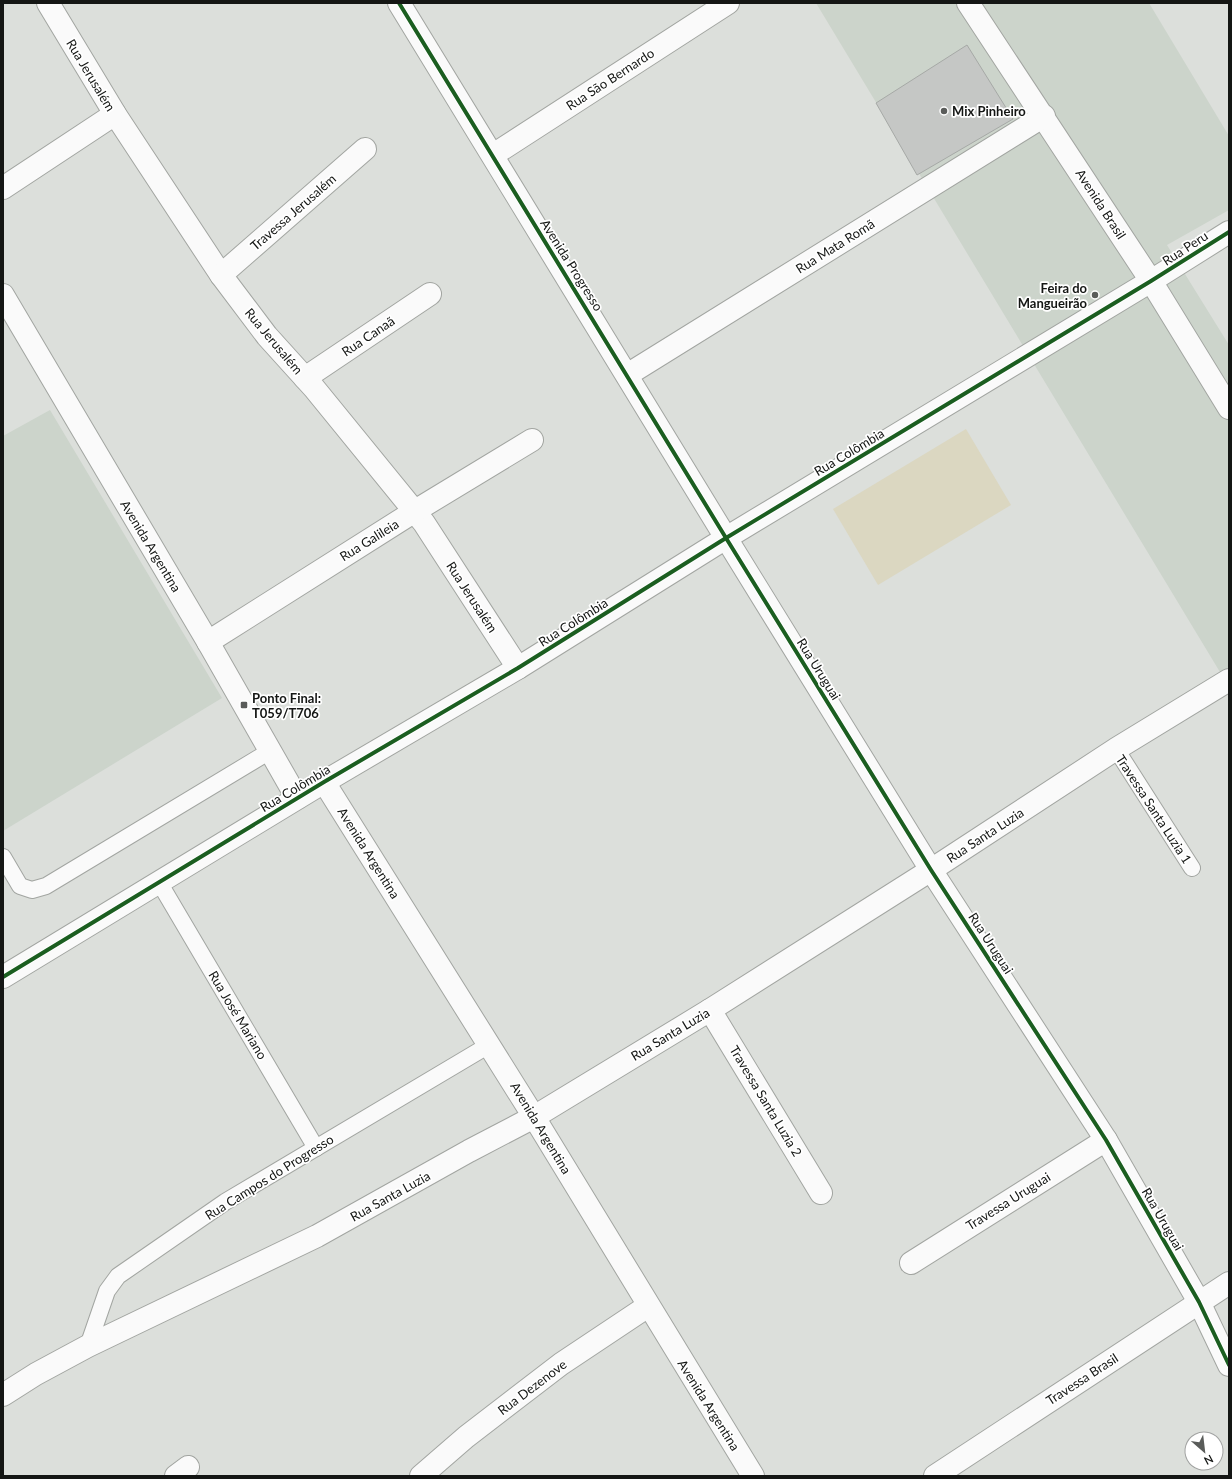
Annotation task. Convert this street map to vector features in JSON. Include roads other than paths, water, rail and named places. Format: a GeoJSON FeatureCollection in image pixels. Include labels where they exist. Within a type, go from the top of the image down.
{"type":"FeatureCollection","features":[{"type":"Feature","properties":{"kind":"street","name":"Rua Jerusalém"},"geometry":{"type":"LineString","coordinates":[[48,3],[115,114],[221,275],[267,336],[305,378],[415,511],[518,668]]}},
{"type":"Feature","properties":{"kind":"street","name":"Avenida Progresso"},"geometry":{"type":"LineString","coordinates":[[399,3],[628,375],[726,538]]}},
{"type":"Feature","properties":{"kind":"street","name":"Rua São Bernardo"},"geometry":{"type":"LineString","coordinates":[[493,155],[728,3]]}},
{"type":"Feature","properties":{"kind":"street","name":"Avenida Brasil"},"geometry":{"type":"LineString","coordinates":[[968,3],[1044,116],[1151,281],[1229,408]]}},
{"type":"Feature","properties":{"kind":"street"},"geometry":{"type":"LineString","coordinates":[[3,188],[115,114]]}},
{"type":"Feature","properties":{"kind":"street","name":"Rua Mata Romã"},"geometry":{"type":"LineString","coordinates":[[628,375],[1044,116]]}},
{"type":"Feature","properties":{"kind":"street","name":"Travessa Jerusalém"},"geometry":{"type":"LineString","coordinates":[[221,275],[365,149]]}},
{"type":"Feature","properties":{"kind":"street","name":"Rua Peru"},"geometry":{"type":"LineString","coordinates":[[1151,281],[1229,232]]}},
{"type":"Feature","properties":{"kind":"street","name":"Rua Colômbia"},"geometry":{"type":"LineString","coordinates":[[3,977],[297,798],[518,668],[726,538],[1151,281]]}},
{"type":"Feature","properties":{"kind":"street","name":"Rua Canaã"},"geometry":{"type":"LineString","coordinates":[[305,378],[430,294]]}},
{"type":"Feature","properties":{"kind":"street","name":"Avenida Argentina"},"geometry":{"type":"LineString","coordinates":[[3,295],[208,642],[297,798]]}},
{"type":"Feature","properties":{"kind":"street","name":"Rua Galileia"},"geometry":{"type":"LineString","coordinates":[[208,642],[415,511],[532,440]]}},
{"type":"Feature","properties":{"kind":"street","name":"Rua Uruguai"},"geometry":{"type":"LineString","coordinates":[[726,538],[931,870],[1106,1140],[1199,1302],[1229,1365]]}},
{"type":"Feature","properties":{"kind":"street","name":"Rua Santa Luzia"},"geometry":{"type":"LineString","coordinates":[[3,1395],[36,1374],[88,1346],[317,1236],[469,1151],[534,1117],[710,1010],[931,870],[1116,749],[1229,680]]}},
{"type":"Feature","properties":{"kind":"street","name":"Avenida Argentina"},"geometry":{"type":"LineString","coordinates":[[324,782],[489,1044],[753,1476]]}},
{"type":"Feature","properties":{"kind":"street","name":"Travessa Santa Luzia 2"},"geometry":{"type":"LineString","coordinates":[[710,1010],[821,1192]]}},
{"type":"Feature","properties":{"kind":"street","name":"Travessa Uruguai"},"geometry":{"type":"LineString","coordinates":[[911,1263],[1106,1140]]}},
{"type":"Feature","properties":{"kind":"street","name":"Travessa Brasil"},"geometry":{"type":"LineString","coordinates":[[935,1476],[1229,1283]]}},
{"type":"Feature","properties":{"kind":"street","name":"Rua Dezenove"},"geometry":{"type":"LineString","coordinates":[[421,1476],[466,1438],[561,1364],[648,1306]]}},
{"type":"Feature","properties":{"kind":"lane","name":"Travessa Santa Luzia 1"},"geometry":{"type":"LineString","coordinates":[[1116,749],[1192,868]]}},
{"type":"Feature","properties":{"kind":"lane"},"geometry":{"type":"LineString","coordinates":[[3,857],[20,886],[32,890],[46,886],[270,751]]}},
{"type":"Feature","properties":{"kind":"lane","name":"Rua José Mariano"},"geometry":{"type":"LineString","coordinates":[[159,882],[316,1148]]}},
{"type":"Feature","properties":{"kind":"lane","name":"Rua Campos do Progresso"},"geometry":{"type":"LineString","coordinates":[[88,1346],[107,1292],[118,1276],[225,1202],[489,1044]]}},
{"type":"Feature","properties":{"kind":"place","name":"Mix Pinheiro"},"geometry":{"type":"Point","coordinates":[944,111]}},
{"type":"Feature","properties":{"kind":"place","name":"Feira do Mangueirão"},"geometry":{"type":"Point","coordinates":[1095,295]}},
{"type":"Feature","properties":{"kind":"place","name":"Ponto Final: T059/T706"},"geometry":{"type":"Point","coordinates":[244,705]}}]}
